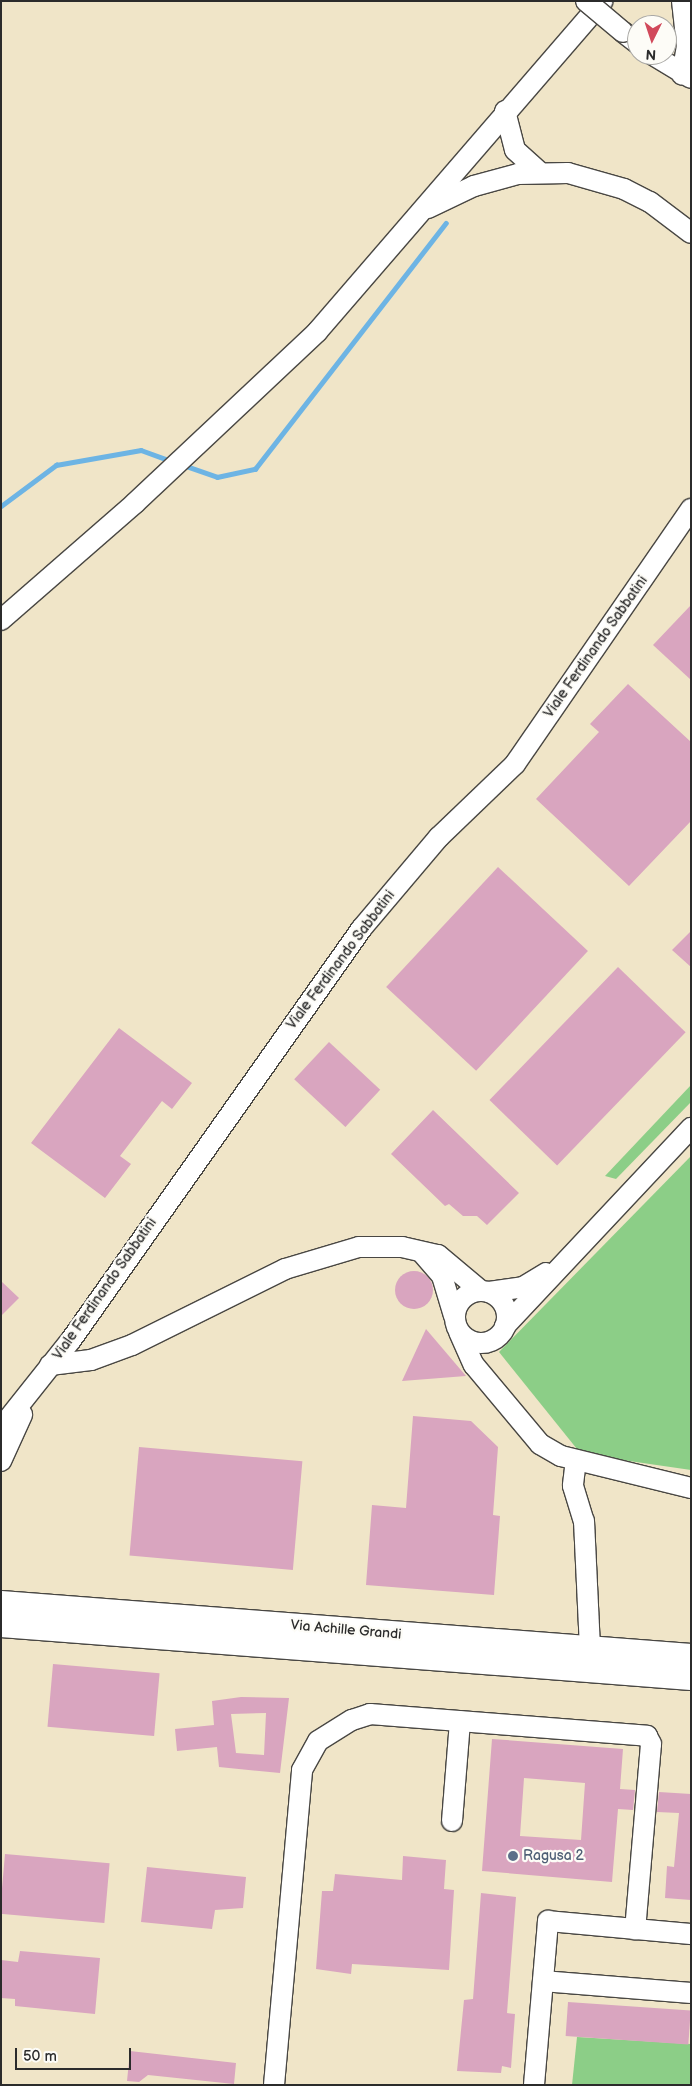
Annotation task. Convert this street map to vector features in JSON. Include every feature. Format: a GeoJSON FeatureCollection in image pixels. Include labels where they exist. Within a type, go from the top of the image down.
{"type":"FeatureCollection","features":[{"type":"Feature","properties":{"kind":"main road","name":"Via Achille Grandi"},"geometry":{"type":"LineString","coordinates":[[1,1604],[691,1657]]}},
{"type":"Feature","properties":{"kind":"main road","name":"Via Achille Grandi"},"geometry":{"type":"LineString","coordinates":[[1,1624],[691,1677]]}},
{"type":"Feature","properties":{"kind":"street"},"geometry":{"type":"LineString","coordinates":[[586,1],[627,35]]}},
{"type":"Feature","properties":{"kind":"street"},"geometry":{"type":"LineString","coordinates":[[1,620],[134,503],[248,399],[317,332],[505,111],[602,1]]}},
{"type":"Feature","properties":{"kind":"street"},"geometry":{"type":"LineString","coordinates":[[668,65],[686,77],[688,46],[682,1]]}},
{"type":"Feature","properties":{"kind":"street"},"geometry":{"type":"LineString","coordinates":[[505,111],[515,150],[538,171]]}},
{"type":"Feature","properties":{"kind":"street"},"geometry":{"type":"LineString","coordinates":[[421,211],[474,186],[538,171],[587,177],[624,189],[650,202],[691,233]]}},
{"type":"Feature","properties":{"kind":"street","name":"Viale Ferdinando Sabbatini"},"geometry":{"type":"LineString","coordinates":[[46,1371],[362,928],[439,837],[515,764],[691,509]]}},
{"type":"Feature","properties":{"kind":"street"},"geometry":{"type":"LineString","coordinates":[[560,1264],[523,1287],[485,1292],[460,1301],[457,1324],[470,1341],[499,1333],[560,1264],[691,1128]]}},
{"type":"Feature","properties":{"kind":"street"},"geometry":{"type":"LineString","coordinates":[[1,1428],[46,1371],[91,1360],[132,1345],[285,1269],[359,1247],[402,1247],[450,1262],[485,1292],[502,1302],[499,1333],[486,1366],[491,1386]]}},
{"type":"Feature","properties":{"kind":"street"},"geometry":{"type":"LineString","coordinates":[[423,1254],[442,1276],[457,1324],[474,1365],[540,1444],[576,1460],[691,1488]]}},
{"type":"Feature","properties":{"kind":"street"},"geometry":{"type":"LineString","coordinates":[[1,1461],[46,1371]]}},
{"type":"Feature","properties":{"kind":"street"},"geometry":{"type":"LineString","coordinates":[[576,1460],[573,1486],[584,1521],[590,1650]]}},
{"type":"Feature","properties":{"kind":"street"},"geometry":{"type":"LineString","coordinates":[[274,2085],[298,1789],[306,1757],[333,1730],[370,1714],[649,1739],[635,1929]]}},
{"type":"Feature","properties":{"kind":"street"},"geometry":{"type":"LineString","coordinates":[[452,1821],[460,1721]]}},
{"type":"Feature","properties":{"kind":"street"},"geometry":{"type":"LineString","coordinates":[[534,2085],[548,1921],[691,1934]]}},
{"type":"Feature","properties":{"kind":"street"},"geometry":{"type":"LineString","coordinates":[[543,1981],[691,1993]]}},
{"type":"Feature","properties":{"kind":"green space"},"geometry":{"type":"Polygon","coordinates":[[[691,1085],[691,1102],[616,1179],[605,1176],[691,1085]]]}},
{"type":"Feature","properties":{"kind":"green space"},"geometry":{"type":"Polygon","coordinates":[[[691,1156],[691,1470],[581,1454],[499,1352],[691,1156]]]}},
{"type":"Feature","properties":{"kind":"green space"},"geometry":{"type":"Polygon","coordinates":[[[577,2037],[691,2044],[691,2085],[572,2085],[577,2037]]]}},
{"type":"Feature","properties":{"kind":"building"},"geometry":{"type":"Polygon","coordinates":[[[691,605],[691,680],[653,645],[691,605]]]}},
{"type":"Feature","properties":{"kind":"building"},"geometry":{"type":"Polygon","coordinates":[[[628,684],[691,742],[691,821],[629,886],[536,799],[599,732],[590,724],[628,684]]]}},
{"type":"Feature","properties":{"kind":"building"},"geometry":{"type":"Polygon","coordinates":[[[498,867],[588,951],[476,1071],[386,987],[498,867]]]}},
{"type":"Feature","properties":{"kind":"building"},"geometry":{"type":"Polygon","coordinates":[[[691,931],[691,967],[672,950],[691,931]]]}},
{"type":"Feature","properties":{"kind":"building"},"geometry":{"type":"Polygon","coordinates":[[[618,967],[686,1032],[557,1165],[489,1100],[618,967]]]}},
{"type":"Feature","properties":{"kind":"building"},"geometry":{"type":"Polygon","coordinates":[[[119,1028],[192,1083],[172,1109],[162,1101],[120,1156],[131,1164],[105,1198],[31,1143],[119,1028]]]}},
{"type":"Feature","properties":{"kind":"building"},"geometry":{"type":"Polygon","coordinates":[[[329,1042],[380,1090],[345,1127],[294,1079],[329,1042]]]}},
{"type":"Feature","properties":{"kind":"building"},"geometry":{"type":"Polygon","coordinates":[[[433,1110],[519,1193],[487,1225],[477,1216],[463,1216],[449,1204],[445,1206],[391,1154],[433,1110]]]}},
{"type":"Feature","properties":{"kind":"building"},"geometry":{"type":"Polygon","coordinates":[[[414,1271],[428,1276],[433,1290],[428,1304],[414,1309],[400,1304],[395,1290],[400,1276],[414,1271]]]}},
{"type":"Feature","properties":{"kind":"building"},"geometry":{"type":"Polygon","coordinates":[[[1,1281],[19,1298],[1,1316],[1,1281]]]}},
{"type":"Feature","properties":{"kind":"building"},"geometry":{"type":"Polygon","coordinates":[[[426,1329],[466,1376],[402,1381],[426,1329]]]}},
{"type":"Feature","properties":{"kind":"building"},"geometry":{"type":"Polygon","coordinates":[[[413,1416],[471,1421],[498,1447],[493,1515],[500,1516],[494,1595],[366,1585],[372,1505],[406,1508],[413,1416]]]}},
{"type":"Feature","properties":{"kind":"building"},"geometry":{"type":"Polygon","coordinates":[[[139,1447],[302,1461],[293,1570],[130,1556],[139,1447]]]}},
{"type":"Feature","properties":{"kind":"building"},"geometry":{"type":"Polygon","coordinates":[[[53,1664],[160,1673],[154,1736],[48,1727],[53,1664]]]}},
{"type":"Feature","properties":{"kind":"building"},"geometry":{"type":"Polygon","coordinates":[[[241,1697],[289,1698],[280,1773],[219,1767],[217,1747],[177,1751],[175,1729],[214,1725],[212,1701],[241,1697]],[[266,1713],[231,1714],[236,1753],[264,1755],[266,1713]]]}},
{"type":"Feature","properties":{"kind":"building"},"geometry":{"type":"Polygon","coordinates":[[[492,1739],[623,1749],[620,1789],[635,1790],[633,1810],[618,1809],[612,1882],[482,1871],[492,1739]],[[524,1778],[520,1836],[581,1840],[585,1783],[524,1778]]]}},
{"type":"Feature","properties":{"kind":"building"},"geometry":{"type":"Polygon","coordinates":[[[659,1792],[691,1794],[691,1900],[665,1898],[667,1866],[674,1867],[679,1813],[657,1812],[659,1792]]]}},
{"type":"Feature","properties":{"kind":"building"},"geometry":{"type":"Polygon","coordinates":[[[5,1854],[110,1863],[104,1923],[1,1914],[5,1854]]]}},
{"type":"Feature","properties":{"kind":"building"},"geometry":{"type":"Polygon","coordinates":[[[403,1856],[446,1860],[444,1889],[454,1890],[449,1970],[352,1964],[351,1974],[316,1969],[322,1891],[333,1891],[335,1874],[402,1880],[403,1856]]]}},
{"type":"Feature","properties":{"kind":"building"},"geometry":{"type":"Polygon","coordinates":[[[147,1867],[246,1877],[243,1908],[215,1910],[212,1929],[141,1922],[147,1867]]]}},
{"type":"Feature","properties":{"kind":"building"},"geometry":{"type":"Polygon","coordinates":[[[481,1893],[516,1897],[507,2013],[515,2014],[511,2068],[502,2066],[501,2073],[457,2071],[464,2000],[473,1999],[481,1893]]]}},
{"type":"Feature","properties":{"kind":"building"},"geometry":{"type":"Polygon","coordinates":[[[20,1951],[100,1958],[95,2014],[15,2006],[15,1999],[1,1998],[1,1960],[18,1962],[20,1951]]]}},
{"type":"Feature","properties":{"kind":"building"},"geometry":{"type":"Polygon","coordinates":[[[568,2002],[691,2011],[688,2044],[566,2036],[568,2002]]]}},
{"type":"Feature","properties":{"kind":"building"},"geometry":{"type":"Polygon","coordinates":[[[130,2051],[236,2063],[234,2084],[148,2075],[139,2082],[127,2081],[130,2051]]]}},
{"type":"Feature","properties":{"kind":"waterway"},"geometry":{"type":"LineString","coordinates":[[183,465],[217,477],[255,469],[446,223]]}},
{"type":"Feature","properties":{"kind":"waterway"},"geometry":{"type":"LineString","coordinates":[[1,506],[56,465],[141,450],[171,461]]}},
{"type":"Feature","properties":{"kind":"place","name":"Ragusa 2"},"geometry":{"type":"Point","coordinates":[513,1856]}}]}
